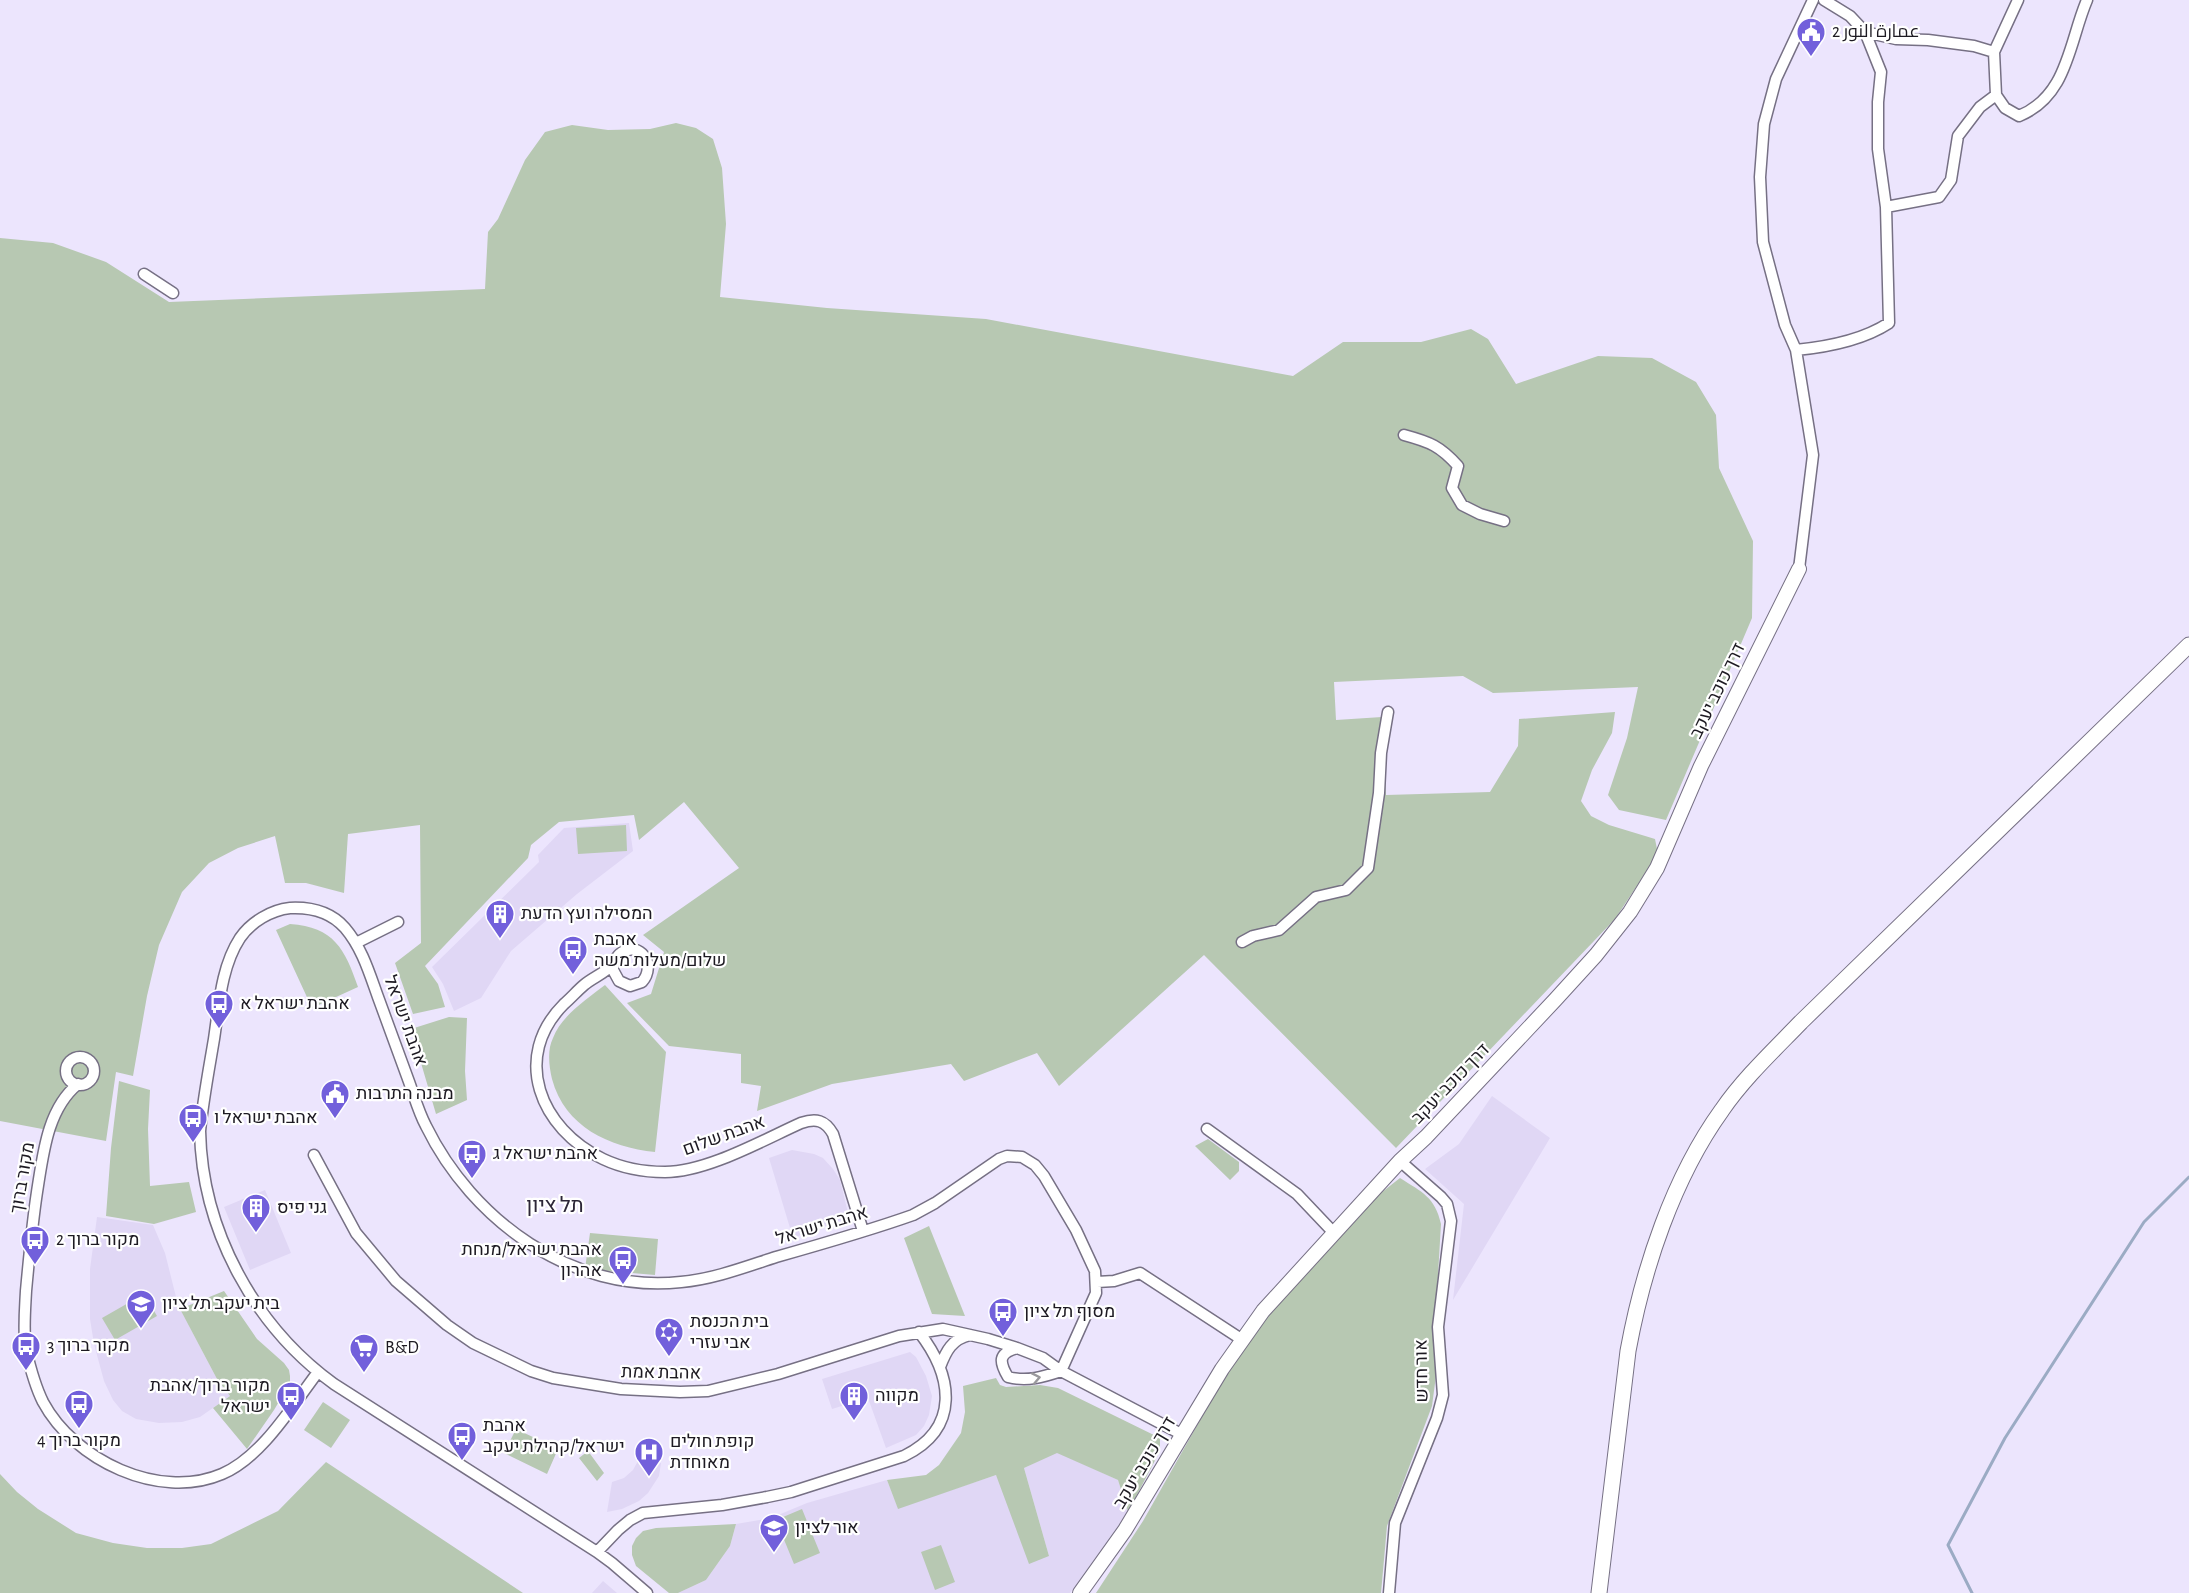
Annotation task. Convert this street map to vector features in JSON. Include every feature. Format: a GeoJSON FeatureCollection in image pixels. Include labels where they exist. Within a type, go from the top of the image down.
{"type":"FeatureCollection","features":[{"type":"Feature","properties":{"kind":"main road"},"geometry":{"type":"LineString","coordinates":[[1599,1593],[1634,1318],[1645,1278],[1666,1219],[1701,1141],[1740,1086],[1801,1022],[2189,645]]}},
{"type":"Feature","properties":{"kind":"street"},"geometry":{"type":"LineString","coordinates":[[1799,570],[1813,455],[1796,350],[1785,326],[1763,242],[1760,177],[1764,124],[1776,79],[1814,0]]}},
{"type":"Feature","properties":{"kind":"street"},"geometry":{"type":"LineString","coordinates":[[1796,350],[1875,332],[1889,324],[1886,207],[1878,149],[1878,102],[1881,72],[1865,32],[1850,16],[1824,0]]}},
{"type":"Feature","properties":{"kind":"street"},"geometry":{"type":"LineString","coordinates":[[2018,0],[1994,52],[1996,94],[2005,108],[2019,116],[2030,111],[2043,100],[2064,72],[2087,0]]}},
{"type":"Feature","properties":{"kind":"street"},"geometry":{"type":"LineString","coordinates":[[1865,32],[1896,39],[1928,40],[1974,46],[1994,52]]}},
{"type":"Feature","properties":{"kind":"street"},"geometry":{"type":"LineString","coordinates":[[1886,207],[1939,197],[1951,180],[1958,136],[1980,107],[1996,94]]}},
{"type":"Feature","properties":{"kind":"street"},"geometry":{"type":"LineString","coordinates":[[144,274],[173,293]]}},
{"type":"Feature","properties":{"kind":"street"},"geometry":{"type":"LineString","coordinates":[[1404,435],[1424,440],[1445,451],[1458,466],[1452,488],[1462,505],[1480,514],[1504,521]]}},
{"type":"Feature","properties":{"kind":"street","name":"דרך כוכב יעקב"},"geometry":{"type":"LineString","coordinates":[[1080,1593],[1125,1530],[1241,1339],[1275,1296],[1400,1161],[1426,1137],[1555,1000],[1596,955],[1630,912],[1657,868],[1701,765],[1799,570]]}},
{"type":"Feature","properties":{"kind":"street"},"geometry":{"type":"LineString","coordinates":[[1242,942],[1253,936],[1279,930],[1316,897],[1346,890],[1368,868],[1388,712]]}},
{"type":"Feature","properties":{"kind":"street","name":"אהבת ישראל"},"geometry":{"type":"LineString","coordinates":[[647,1593],[597,1552],[318,1372],[274,1328],[246,1288],[227,1253],[219,1232],[200,1153],[200,1131],[226,973],[238,941],[244,932],[267,915],[283,909],[310,909],[333,917],[344,926],[356,943],[369,971],[424,1124],[459,1180],[512,1233],[575,1268],[595,1275],[643,1283],[673,1283],[730,1273],[918,1212],[1007,1156],[1022,1157],[1035,1165],[1062,1204],[1091,1258],[1097,1282]]}},
{"type":"Feature","properties":{"kind":"street"},"geometry":{"type":"LineString","coordinates":[[356,943],[398,922]]}},
{"type":"Feature","properties":{"kind":"street"},"geometry":{"type":"LineString","coordinates":[[593,978],[613,964],[619,954],[629,950],[635,950],[644,956],[649,966],[646,977],[636,985],[624,984],[615,976],[613,964]]}},
{"type":"Feature","properties":{"kind":"street"},"geometry":{"type":"LineString","coordinates":[[593,978],[615,976]]}},
{"type":"Feature","properties":{"kind":"street","name":"אהבת שלום"},"geometry":{"type":"LineString","coordinates":[[593,978],[554,1015],[539,1041],[536,1057],[538,1089],[556,1122],[573,1139],[602,1159],[622,1166],[667,1172],[711,1162],[801,1123],[819,1120],[825,1123],[833,1134],[863,1231]]}},
{"type":"Feature","properties":{"kind":"street"},"geometry":{"type":"LineString","coordinates":[[79,1057],[87,1059],[93,1066],[93,1076],[87,1083],[78,1084],[73,1083],[68,1077],[66,1068],[71,1060],[79,1057]]}},
{"type":"Feature","properties":{"kind":"street"},"geometry":{"type":"LineString","coordinates":[[62,1099],[68,1077]]}},
{"type":"Feature","properties":{"kind":"street","name":"מקור ברוך"},"geometry":{"type":"LineString","coordinates":[[78,1084],[62,1099],[47,1137],[30,1242],[24,1325],[26,1348],[32,1373],[43,1402],[57,1421],[82,1446],[121,1471],[141,1478],[164,1481],[186,1482],[206,1479],[222,1474],[249,1457],[266,1440],[318,1372]]}},
{"type":"Feature","properties":{"kind":"street"},"geometry":{"type":"LineString","coordinates":[[1207,1129],[1297,1194],[1334,1233]]}},
{"type":"Feature","properties":{"kind":"street","name":"אהבת אמת"},"geometry":{"type":"LineString","coordinates":[[314,1155],[356,1233],[396,1281],[447,1325],[473,1343],[499,1357],[553,1378],[621,1389],[708,1391],[778,1374],[899,1336],[943,1329],[1017,1348],[1043,1358],[1061,1371],[1183,1435]]}},
{"type":"Feature","properties":{"kind":"street","name":"אור חדש"},"geometry":{"type":"LineString","coordinates":[[1389,1593],[1395,1523],[1437,1418],[1443,1395],[1438,1327],[1451,1221],[1442,1197],[1400,1161]]}},
{"type":"Feature","properties":{"kind":"street"},"geometry":{"type":"LineString","coordinates":[[1017,1348],[1007,1351],[1002,1356],[1002,1367],[1008,1377],[1020,1380],[1038,1378],[1061,1371],[1091,1306],[1097,1282],[1114,1281],[1140,1273],[1241,1339]]}},
{"type":"Feature","properties":{"kind":"street"},"geometry":{"type":"LineString","coordinates":[[597,1552],[630,1520],[643,1514],[791,1492],[904,1456],[917,1449],[936,1432],[942,1421],[946,1401],[940,1368],[932,1348],[919,1332]]}},
{"type":"Feature","properties":{"kind":"street"},"geometry":{"type":"LineString","coordinates":[[940,1368],[947,1349],[953,1342],[961,1337],[972,1335]]}},
{"type":"Feature","properties":{"kind":"shaded area"},"geometry":{"type":"Polygon","coordinates":[[[629,823],[633,851],[577,894],[511,951],[481,998],[454,1011],[443,984],[432,967],[539,862],[538,855],[564,828],[629,823]]]}},
{"type":"Feature","properties":{"kind":"shaded area"},"geometry":{"type":"Polygon","coordinates":[[[1492,1096],[1550,1138],[1453,1300],[1464,1204],[1425,1169],[1459,1144],[1492,1096]]]}},
{"type":"Feature","properties":{"kind":"shaded area"},"geometry":{"type":"Polygon","coordinates":[[[792,1150],[823,1158],[833,1169],[840,1180],[849,1217],[793,1238],[769,1158],[792,1150]]]}},
{"type":"Feature","properties":{"kind":"shaded area"},"geometry":{"type":"Polygon","coordinates":[[[265,1190],[291,1253],[250,1270],[224,1207],[265,1190]]]}},
{"type":"Feature","properties":{"kind":"shaded area","name":"בית יעקב תל ציון"},"geometry":{"type":"Polygon","coordinates":[[[97,1217],[153,1225],[165,1253],[178,1305],[217,1379],[230,1396],[200,1417],[182,1422],[159,1423],[136,1419],[122,1411],[113,1400],[104,1381],[90,1319],[90,1269],[97,1217]]]}},
{"type":"Feature","properties":{"kind":"shaded area"},"geometry":{"type":"Polygon","coordinates":[[[910,1352],[916,1357],[926,1376],[932,1396],[929,1415],[924,1426],[916,1435],[886,1448],[868,1398],[832,1409],[822,1379],[910,1352]]]}},
{"type":"Feature","properties":{"kind":"shaded area"},"geometry":{"type":"Polygon","coordinates":[[[1057,1452],[1118,1480],[1128,1512],[1070,1593],[678,1593],[706,1580],[730,1546],[736,1524],[771,1518],[807,1503],[887,1480],[898,1508],[996,1475],[1049,1556],[1024,1468],[1057,1452]]]}},
{"type":"Feature","properties":{"kind":"shaded area"},"geometry":{"type":"Polygon","coordinates":[[[639,1459],[661,1463],[659,1476],[648,1493],[639,1501],[622,1509],[607,1512],[612,1482],[624,1478],[633,1470],[639,1459]]]}},
{"type":"Feature","properties":{"kind":"shaded area"},"geometry":{"type":"Polygon","coordinates":[[[603,1581],[617,1593],[592,1593],[603,1581]]]}},
{"type":"Feature","properties":{"kind":"green space"},"geometry":{"type":"Polygon","coordinates":[[[676,123],[696,128],[713,139],[722,168],[726,224],[720,297],[827,308],[986,319],[1293,376],[1343,342],[1421,342],[1471,329],[1488,339],[1516,384],[1598,356],[1652,358],[1696,382],[1716,415],[1719,468],[1753,541],[1752,618],[1666,820],[1619,810],[1608,795],[1627,738],[1638,687],[1493,693],[1463,676],[1334,682],[1336,720],[1382,717],[1386,795],[1490,792],[1518,746],[1519,719],[1615,712],[1612,733],[1592,770],[1581,801],[1591,816],[1609,825],[1655,839],[1658,854],[1615,919],[1396,1148],[1204,955],[1059,1086],[1037,1053],[964,1081],[951,1064],[832,1084],[757,1111],[761,1086],[741,1083],[741,1054],[669,1046],[627,1003],[651,994],[664,952],[643,935],[739,868],[684,802],[639,840],[634,815],[559,822],[531,845],[528,858],[425,966],[438,984],[445,1007],[413,1014],[395,963],[421,943],[420,825],[348,834],[344,893],[306,883],[285,883],[275,836],[238,848],[209,863],[182,892],[159,945],[147,996],[133,1076],[116,1072],[106,1141],[0,1121],[0,238],[53,243],[106,262],[169,302],[485,289],[488,232],[498,219],[525,160],[545,132],[572,125],[608,130],[650,129],[676,123]]]}},
{"type":"Feature","properties":{"kind":"green space"},"geometry":{"type":"Polygon","coordinates":[[[626,825],[627,851],[578,854],[576,828],[626,825]]]}},
{"type":"Feature","properties":{"kind":"green space"},"geometry":{"type":"Polygon","coordinates":[[[290,924],[317,930],[336,942],[348,962],[358,987],[312,1008],[276,930],[290,924]]]}},
{"type":"Feature","properties":{"kind":"green space"},"geometry":{"type":"Polygon","coordinates":[[[605,985],[666,1052],[655,1152],[621,1145],[591,1132],[567,1110],[558,1096],[552,1079],[549,1053],[557,1030],[575,1008],[605,985]]]}},
{"type":"Feature","properties":{"kind":"green space"},"geometry":{"type":"Polygon","coordinates":[[[449,1017],[467,1018],[465,1071],[467,1100],[436,1114],[411,1029],[449,1017]]]}},
{"type":"Feature","properties":{"kind":"green space"},"geometry":{"type":"Polygon","coordinates":[[[119,1081],[150,1090],[148,1129],[150,1186],[189,1182],[196,1212],[154,1224],[106,1216],[119,1081]]]}},
{"type":"Feature","properties":{"kind":"green space"},"geometry":{"type":"Polygon","coordinates":[[[1208,1139],[1239,1162],[1239,1171],[1230,1180],[1195,1146],[1208,1139]]]}},
{"type":"Feature","properties":{"kind":"green space"},"geometry":{"type":"Polygon","coordinates":[[[1400,1178],[1427,1196],[1435,1207],[1441,1224],[1435,1326],[1437,1368],[1432,1406],[1387,1526],[1381,1593],[1096,1593],[1143,1521],[1225,1376],[1252,1335],[1377,1196],[1400,1178]]]}},
{"type":"Feature","properties":{"kind":"green space"},"geometry":{"type":"Polygon","coordinates":[[[929,1226],[965,1316],[932,1314],[904,1238],[929,1226]]]}},
{"type":"Feature","properties":{"kind":"green space"},"geometry":{"type":"Polygon","coordinates":[[[590,1233],[658,1239],[655,1275],[585,1269],[590,1233]]]}},
{"type":"Feature","properties":{"kind":"green space"},"geometry":{"type":"Polygon","coordinates":[[[224,1291],[257,1339],[284,1363],[290,1376],[290,1383],[247,1449],[213,1408],[230,1396],[217,1379],[180,1309],[224,1291]]]}},
{"type":"Feature","properties":{"kind":"green space"},"geometry":{"type":"Polygon","coordinates":[[[144,1294],[157,1316],[115,1340],[102,1318],[144,1294]]]}},
{"type":"Feature","properties":{"kind":"green space"},"geometry":{"type":"Polygon","coordinates":[[[996,1378],[1000,1385],[1006,1387],[1040,1385],[1058,1388],[1160,1438],[1160,1451],[1128,1512],[1118,1480],[1057,1453],[1024,1468],[1049,1556],[1029,1564],[996,1475],[898,1509],[887,1480],[926,1475],[939,1465],[961,1433],[965,1412],[963,1386],[996,1378]]]}},
{"type":"Feature","properties":{"kind":"green space"},"geometry":{"type":"Polygon","coordinates":[[[323,1402],[350,1420],[331,1448],[304,1430],[323,1402]]]}},
{"type":"Feature","properties":{"kind":"green space"},"geometry":{"type":"Polygon","coordinates":[[[516,1429],[558,1449],[547,1474],[504,1453],[516,1429]]]}},
{"type":"Feature","properties":{"kind":"green space"},"geometry":{"type":"Polygon","coordinates":[[[588,1451],[604,1473],[597,1481],[579,1458],[588,1451]]]}},
{"type":"Feature","properties":{"kind":"green space"},"geometry":{"type":"Polygon","coordinates":[[[326,1462],[523,1593],[0,1593],[0,1474],[38,1509],[76,1533],[113,1543],[147,1548],[182,1548],[211,1544],[278,1511],[326,1462]]]}},
{"type":"Feature","properties":{"kind":"green space"},"geometry":{"type":"Polygon","coordinates":[[[802,1509],[820,1553],[794,1564],[776,1520],[802,1509]]]}},
{"type":"Feature","properties":{"kind":"green space"},"geometry":{"type":"Polygon","coordinates":[[[736,1524],[730,1546],[706,1580],[678,1593],[669,1593],[636,1566],[632,1555],[632,1546],[643,1531],[656,1528],[736,1524]]]}},
{"type":"Feature","properties":{"kind":"green space"},"geometry":{"type":"Polygon","coordinates":[[[941,1545],[955,1582],[935,1590],[921,1552],[941,1545]]]}},
{"type":"Feature","properties":{"kind":"waterway"},"geometry":{"type":"LineString","coordinates":[[1972,1593],[1948,1545],[2005,1438],[2144,1222],[2189,1177]]}},
{"type":"Feature","properties":{"kind":"place","name":"عمارة النور 2"},"geometry":{"type":"Point","coordinates":[1811,58]}},
{"type":"Feature","properties":{"kind":"place","name":"המסילה ועץ הדעת"},"geometry":{"type":"Point","coordinates":[500,940]}},
{"type":"Feature","properties":{"kind":"place","name":"אהבת שלום/מעלות משה"},"geometry":{"type":"Point","coordinates":[573,976]}},
{"type":"Feature","properties":{"kind":"place","name":"אהבת ישראל א"},"geometry":{"type":"Point","coordinates":[219,1030]}},
{"type":"Feature","properties":{"kind":"place","name":"מבנה התרבות"},"geometry":{"type":"Point","coordinates":[335,1120]}},
{"type":"Feature","properties":{"kind":"place","name":"אהבת ישראל ו"},"geometry":{"type":"Point","coordinates":[193,1144]}},
{"type":"Feature","properties":{"kind":"place","name":"אהבת ישראל ג"},"geometry":{"type":"Point","coordinates":[472,1180]}},
{"type":"Feature","properties":{"kind":"place","name":"גני פיס"},"geometry":{"type":"Point","coordinates":[256,1234]}},
{"type":"Feature","properties":{"kind":"place","name":"מקור ברוך 2"},"geometry":{"type":"Point","coordinates":[35,1266]}},
{"type":"Feature","properties":{"kind":"place","name":"אהבת ישראל/מנחת אהרון"},"geometry":{"type":"Point","coordinates":[623,1286]}},
{"type":"Feature","properties":{"kind":"place","name":"בית יעקב תל ציון"},"geometry":{"type":"Point","coordinates":[141,1330]}},
{"type":"Feature","properties":{"kind":"place","name":"מסוף תל ציון"},"geometry":{"type":"Point","coordinates":[1003,1338]}},
{"type":"Feature","properties":{"kind":"place","name":"בית הכנסת אבי עזרי"},"geometry":{"type":"Point","coordinates":[669,1358]}},
{"type":"Feature","properties":{"kind":"place","name":"מקור ברוך 3"},"geometry":{"type":"Point","coordinates":[26,1372]}},
{"type":"Feature","properties":{"kind":"place","name":"B&D"},"geometry":{"type":"Point","coordinates":[364,1374]}},
{"type":"Feature","properties":{"kind":"place","name":"מקור ברוך/אהבת ישראל"},"geometry":{"type":"Point","coordinates":[291,1422]}},
{"type":"Feature","properties":{"kind":"place","name":"מקווה"},"geometry":{"type":"Point","coordinates":[854,1422]}},
{"type":"Feature","properties":{"kind":"place","name":"מקור ברוך 4"},"geometry":{"type":"Point","coordinates":[79,1430]}},
{"type":"Feature","properties":{"kind":"place","name":"אהבת ישראל/קהילת יעקב"},"geometry":{"type":"Point","coordinates":[462,1462]}},
{"type":"Feature","properties":{"kind":"place","name":"קופת חולים מאוחדת"},"geometry":{"type":"Point","coordinates":[649,1478]}},
{"type":"Feature","properties":{"kind":"place","name":"אור לציון"},"geometry":{"type":"Point","coordinates":[774,1554]}},
{"type":"Feature","properties":{"kind":"district","name":"תל ציון"},"geometry":{"type":"Point","coordinates":[555,1205]}}]}
